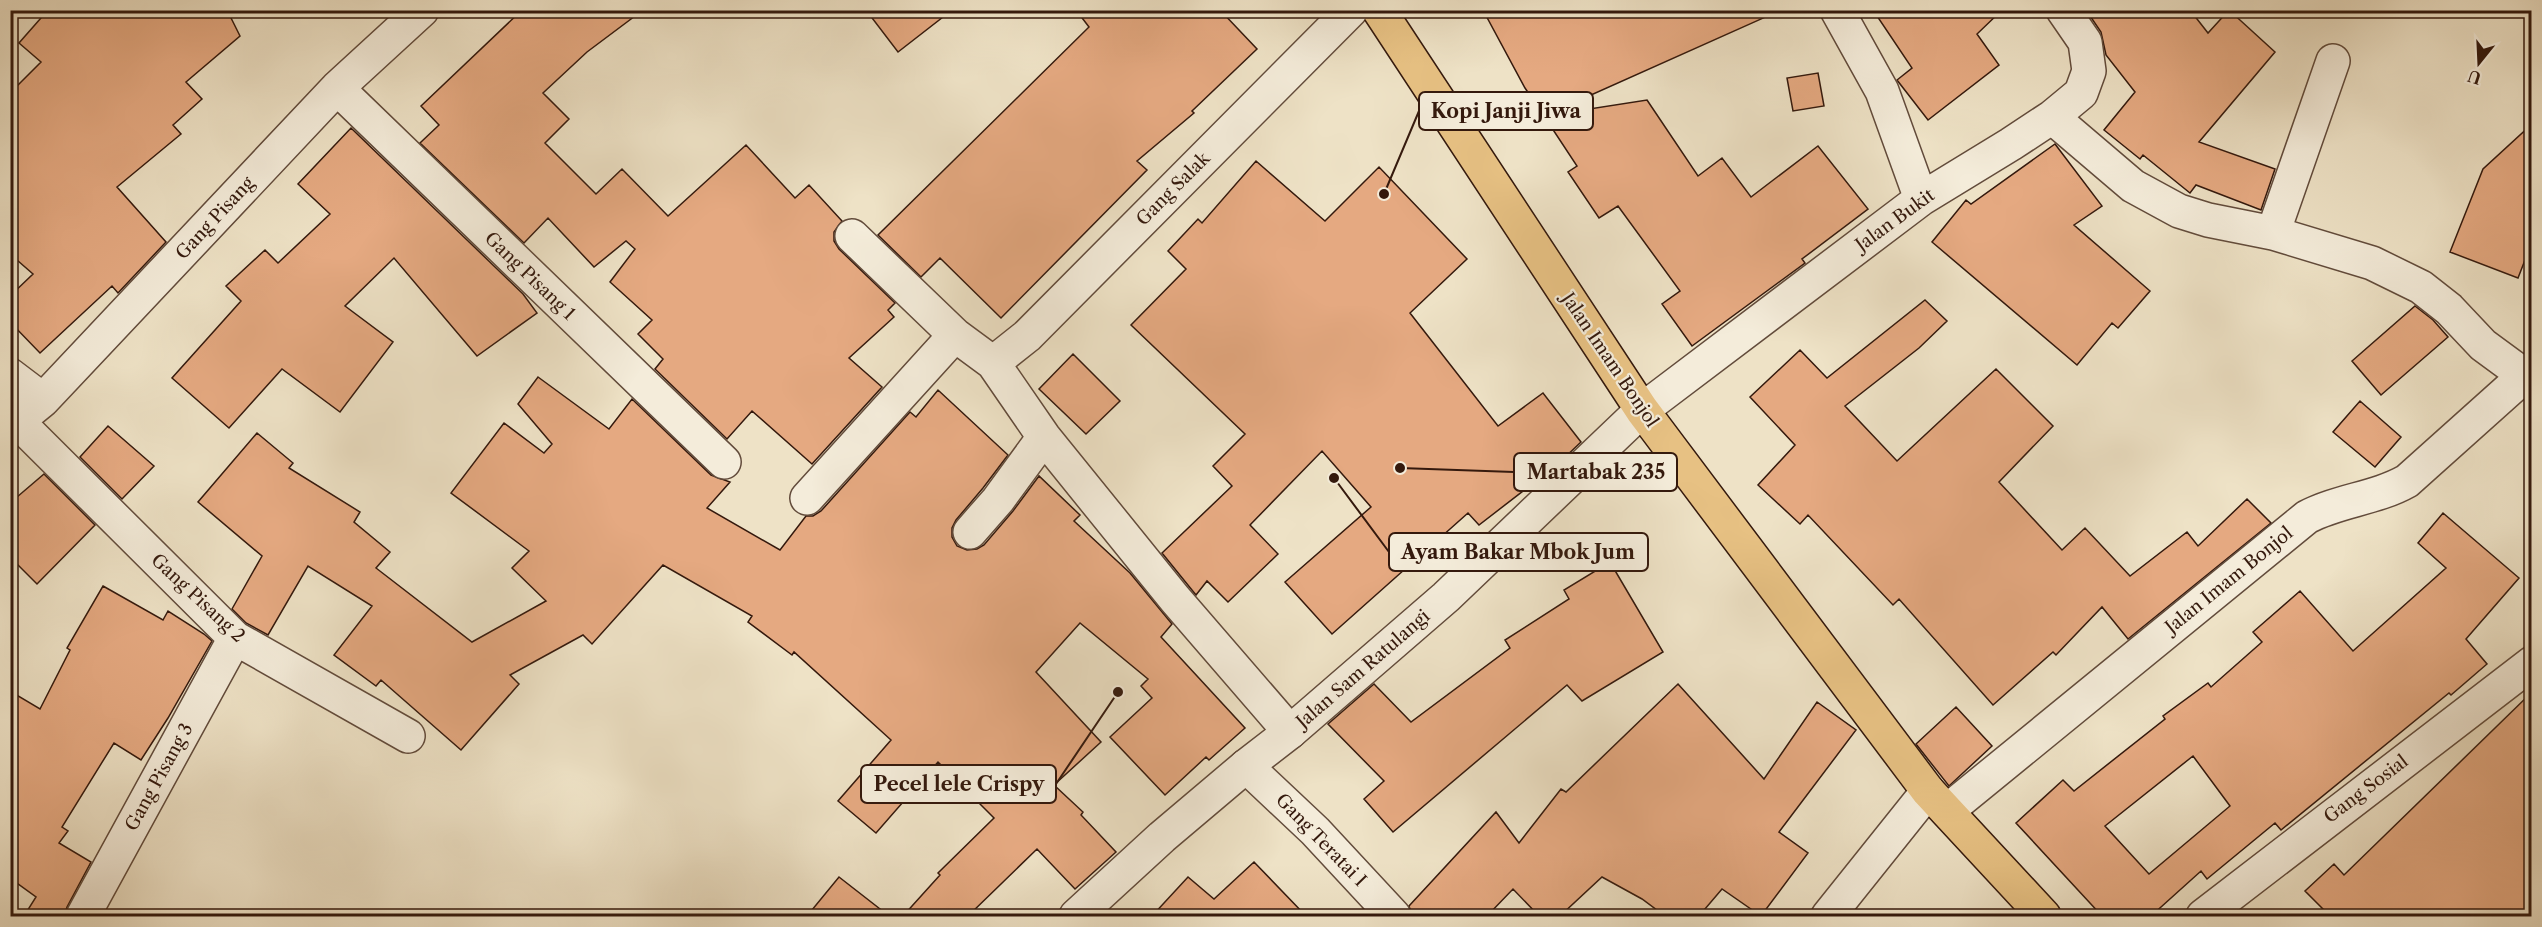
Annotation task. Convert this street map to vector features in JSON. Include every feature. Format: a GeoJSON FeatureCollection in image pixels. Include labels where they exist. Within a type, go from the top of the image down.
{"type":"FeatureCollection","features":[{"type":"Feature","properties":{"kind":"highway","name":"Jalan Imam Bonjol"},"geometry":{"type":"LineString","coordinates":[[1379,10],[1642,410],[1937,801],[2044,916]]}},
{"type":"Feature","properties":{"kind":"street","name":"Gang Pisang"},"geometry":{"type":"LineString","coordinates":[[14,424],[43,400],[337,88],[422,10]]}},
{"type":"Feature","properties":{"kind":"street","name":"Gang Salak"},"geometry":{"type":"LineString","coordinates":[[993,363],[1027,336],[1351,10]]}},
{"type":"Feature","properties":{"kind":"street"},"geometry":{"type":"LineString","coordinates":[[1837,10],[1882,92],[1921,199]]}},
{"type":"Feature","properties":{"kind":"street","name":"Jalan Bukit"},"geometry":{"type":"LineString","coordinates":[[1642,410],[1921,199],[2052,117],[2081,93],[2090,71],[2085,42],[2063,10]]}},
{"type":"Feature","properties":{"kind":"street"},"geometry":{"type":"LineString","coordinates":[[2273,233],[2333,61]]}},
{"type":"Feature","properties":{"kind":"street","name":"Gang Pisang 1"},"geometry":{"type":"LineString","coordinates":[[337,88],[724,462]]}},
{"type":"Feature","properties":{"kind":"street"},"geometry":{"type":"LineString","coordinates":[[2052,117],[2133,186],[2179,211],[2208,220],[2273,233],[2372,263],[2421,287],[2449,309],[2483,345],[2529,375]]}},
{"type":"Feature","properties":{"kind":"street"},"geometry":{"type":"LineString","coordinates":[[852,236],[955,335],[993,363],[1044,437],[1175,599],[1290,732]]}},
{"type":"Feature","properties":{"kind":"street"},"geometry":{"type":"LineString","coordinates":[[807,498],[955,335]]}},
{"type":"Feature","properties":{"kind":"street"},"geometry":{"type":"LineString","coordinates":[[10,375],[43,400]]}},
{"type":"Feature","properties":{"kind":"street","name":"Jalan Imam Bonjol"},"geometry":{"type":"LineString","coordinates":[[1937,801],[2307,517],[2320,510],[2388,492],[2407,480],[2529,375]]}},
{"type":"Feature","properties":{"kind":"street","name":"Jalan Sam Ratulangi"},"geometry":{"type":"LineString","coordinates":[[1076,916],[1246,766],[1290,732],[1446,597],[1642,410]]}},
{"type":"Feature","properties":{"kind":"street","name":"Gang Pisang 2"},"geometry":{"type":"LineString","coordinates":[[14,424],[235,638],[408,736]]}},
{"type":"Feature","properties":{"kind":"street"},"geometry":{"type":"LineString","coordinates":[[970,532],[998,500],[1044,437]]}},
{"type":"Feature","properties":{"kind":"street","name":"Gang Pisang 3"},"geometry":{"type":"LineString","coordinates":[[84,916],[235,638]]}},
{"type":"Feature","properties":{"kind":"street","name":"Gang Sosial"},"geometry":{"type":"LineString","coordinates":[[2203,916],[2270,862],[2532,663]]}},
{"type":"Feature","properties":{"kind":"street","name":"Gang Teratai I"},"geometry":{"type":"LineString","coordinates":[[1246,766],[1315,831],[1394,916]]}},
{"type":"Feature","properties":{"kind":"street"},"geometry":{"type":"LineString","coordinates":[[1828,916],[1937,801]]}},
{"type":"Feature","properties":{"kind":"building"},"geometry":{"type":"Polygon","coordinates":[[[48,10],[227,10],[240,36],[186,82],[202,99],[173,125],[181,134],[117,187],[166,242],[118,293],[112,286],[40,353],[10,322],[10,296],[33,274],[10,254],[10,93],[41,62],[19,43],[48,10]]]}},
{"type":"Feature","properties":{"kind":"building"},"geometry":{"type":"Polygon","coordinates":[[[522,10],[643,10],[587,52],[543,93],[569,119],[545,143],[596,194],[622,169],[668,216],[746,145],[795,198],[809,185],[842,221],[834,232],[834,241],[839,249],[895,303],[888,310],[894,317],[849,358],[882,387],[812,464],[752,411],[727,439],[655,369],[663,359],[638,334],[652,320],[610,282],[635,249],[626,241],[594,267],[548,218],[524,243],[420,143],[439,125],[421,106],[522,10]]]}},
{"type":"Feature","properties":{"kind":"building"},"geometry":{"type":"Polygon","coordinates":[[[866,10],[952,10],[898,52],[866,10]]]}},
{"type":"Feature","properties":{"kind":"building"},"geometry":{"type":"Polygon","coordinates":[[[1076,10],[1220,10],[1257,49],[1192,111],[1194,113],[1137,161],[1147,170],[1001,318],[940,258],[921,277],[878,235],[1089,27],[1076,10]]]}},
{"type":"Feature","properties":{"kind":"building"},"geometry":{"type":"Polygon","coordinates":[[[1483,10],[1781,10],[1544,116],[1525,88],[1483,10]]]}},
{"type":"Feature","properties":{"kind":"building"},"geometry":{"type":"Polygon","coordinates":[[[1873,10],[2002,10],[1977,34],[1999,65],[1928,120],[1897,80],[1912,68],[1873,10]]]}},
{"type":"Feature","properties":{"kind":"building"},"geometry":{"type":"Polygon","coordinates":[[[2086,10],[2190,10],[2208,33],[2229,10],[2275,52],[2199,142],[2275,169],[2261,210],[2196,185],[2190,193],[2143,155],[2140,159],[2104,130],[2135,92],[2106,55],[2101,32],[2086,10]]]}},
{"type":"Feature","properties":{"kind":"building"},"geometry":{"type":"Polygon","coordinates":[[[1818,73],[1824,106],[1793,111],[1787,78],[1818,73]]]}},
{"type":"Feature","properties":{"kind":"building"},"geometry":{"type":"Polygon","coordinates":[[[1647,100],[1698,176],[1722,158],[1751,197],[1818,146],[1868,209],[1802,259],[1805,263],[1692,346],[1662,304],[1680,291],[1618,206],[1599,218],[1568,172],[1577,166],[1544,116],[1647,100]]]}},
{"type":"Feature","properties":{"kind":"building"},"geometry":{"type":"Polygon","coordinates":[[[2532,124],[2532,242],[2518,278],[2450,252],[2483,169],[2532,124]]]}},
{"type":"Feature","properties":{"kind":"building"},"geometry":{"type":"Polygon","coordinates":[[[351,128],[523,294],[537,313],[477,356],[394,258],[345,306],[393,342],[340,412],[282,369],[229,428],[172,378],[241,301],[226,286],[265,250],[278,263],[330,214],[298,184],[351,128]]]}},
{"type":"Feature","properties":{"kind":"building"},"geometry":{"type":"Polygon","coordinates":[[[2055,144],[2102,206],[2074,225],[2150,291],[2118,328],[2112,323],[2077,365],[1932,242],[1966,200],[1971,204],[2055,144]]]}},
{"type":"Feature","properties":{"kind":"building"},"geometry":{"type":"Polygon","coordinates":[[[1256,161],[1325,221],[1379,167],[1467,259],[1410,313],[1498,426],[1543,393],[1581,442],[1541,480],[1540,478],[1479,525],[1468,513],[1332,634],[1285,582],[1371,507],[1322,451],[1250,525],[1278,554],[1228,602],[1207,581],[1196,595],[1162,553],[1232,486],[1213,466],[1245,434],[1131,325],[1186,269],[1168,251],[1198,219],[1202,223],[1256,161]]]}},
{"type":"Feature","properties":{"kind":"building"},"geometry":{"type":"Polygon","coordinates":[[[1925,300],[1947,321],[1919,348],[1845,406],[1897,461],[1996,369],[2053,426],[1999,482],[2062,550],[2085,528],[2130,576],[2187,532],[2198,546],[2247,499],[2271,523],[2128,639],[2102,607],[2056,655],[2053,652],[1993,705],[1899,599],[1893,605],[1808,515],[1800,524],[1758,485],[1795,445],[1750,397],[1800,350],[1827,378],[1925,300]]]}},
{"type":"Feature","properties":{"kind":"building"},"geometry":{"type":"Polygon","coordinates":[[[2415,306],[2433,320],[2448,337],[2381,395],[2352,361],[2415,306]]]}},
{"type":"Feature","properties":{"kind":"building"},"geometry":{"type":"Polygon","coordinates":[[[1073,354],[1120,401],[1086,434],[1039,389],[1073,354]]]}},
{"type":"Feature","properties":{"kind":"building"},"geometry":{"type":"Polygon","coordinates":[[[538,377],[609,429],[632,399],[711,475],[730,482],[707,508],[780,550],[806,516],[813,516],[821,511],[910,412],[916,417],[938,390],[1008,455],[956,520],[952,528],[952,537],[957,546],[967,550],[977,549],[984,545],[1039,476],[1080,515],[1074,521],[1130,573],[1172,624],[1161,637],[1245,728],[1209,760],[1206,757],[1165,795],[1110,737],[1152,698],[1141,686],[1148,679],[1080,623],[1036,672],[1101,742],[1054,785],[1083,812],[1081,815],[1116,852],[1075,889],[1037,849],[968,916],[903,916],[940,875],[938,873],[994,818],[938,762],[876,833],[838,801],[891,740],[794,652],[792,655],[748,622],[752,616],[663,565],[592,644],[583,635],[510,675],[519,684],[461,750],[381,680],[376,686],[334,655],[372,606],[308,566],[268,635],[246,623],[232,609],[262,556],[198,502],[257,433],[293,463],[289,468],[360,512],[354,522],[390,552],[376,568],[472,642],[546,601],[512,568],[529,551],[451,493],[504,423],[544,453],[552,444],[518,404],[538,377]]]}},
{"type":"Feature","properties":{"kind":"building"},"geometry":{"type":"Polygon","coordinates":[[[2360,401],[2401,437],[2375,467],[2333,432],[2360,401]]]}},
{"type":"Feature","properties":{"kind":"building"},"geometry":{"type":"Polygon","coordinates":[[[108,426],[154,466],[122,499],[80,457],[108,426]]]}},
{"type":"Feature","properties":{"kind":"building"},"geometry":{"type":"Polygon","coordinates":[[[44,474],[95,525],[37,584],[10,557],[10,503],[44,474]]]}},
{"type":"Feature","properties":{"kind":"building"},"geometry":{"type":"Polygon","coordinates":[[[2443,513],[2519,578],[2466,639],[2487,664],[2281,830],[2275,823],[2207,879],[2201,871],[2151,916],[2102,916],[2016,823],[2063,780],[2074,791],[2165,719],[2163,716],[2208,683],[2211,687],[2262,642],[2253,632],[2300,591],[2353,651],[2446,568],[2418,543],[2443,513]],[[2193,756],[2105,826],[2149,874],[2230,806],[2193,756]]]}},
{"type":"Feature","properties":{"kind":"building"},"geometry":{"type":"Polygon","coordinates":[[[1610,562],[1663,652],[1582,701],[1567,685],[1393,832],[1364,799],[1384,781],[1328,724],[1374,684],[1411,722],[1510,648],[1505,640],[1569,599],[1564,590],[1610,562]]]}},
{"type":"Feature","properties":{"kind":"building"},"geometry":{"type":"Polygon","coordinates":[[[103,586],[163,620],[168,611],[212,641],[141,760],[114,743],[62,827],[68,831],[59,843],[91,862],[64,916],[24,916],[36,897],[10,878],[10,691],[40,709],[70,650],[67,648],[103,586]]]}},
{"type":"Feature","properties":{"kind":"building"},"geometry":{"type":"Polygon","coordinates":[[[1678,684],[1764,779],[1817,702],[1856,730],[1779,832],[1808,853],[1761,916],[1722,889],[1699,916],[1665,916],[1642,899],[1602,877],[1560,916],[1539,916],[1513,889],[1487,916],[1412,916],[1409,906],[1496,812],[1519,843],[1561,789],[1566,792],[1678,684]]]}},
{"type":"Feature","properties":{"kind":"building"},"geometry":{"type":"Polygon","coordinates":[[[2532,692],[2532,916],[2330,916],[2305,891],[2334,864],[2344,875],[2532,692]]]}},
{"type":"Feature","properties":{"kind":"building"},"geometry":{"type":"Polygon","coordinates":[[[1956,707],[1992,746],[1949,786],[1916,744],[1956,707]]]}},
{"type":"Feature","properties":{"kind":"building"},"geometry":{"type":"Polygon","coordinates":[[[1254,862],[1306,916],[1152,916],[1188,877],[1214,899],[1254,862]]]}},
{"type":"Feature","properties":{"kind":"building"},"geometry":{"type":"Polygon","coordinates":[[[839,877],[889,916],[807,916],[839,877]]]}},
{"type":"Feature","properties":{"kind":"place","name":"Kopi Janji Jiwa"},"geometry":{"type":"Point","coordinates":[1384,194]}},
{"type":"Feature","properties":{"kind":"place","name":"Martabak 235"},"geometry":{"type":"Point","coordinates":[1400,468]}},
{"type":"Feature","properties":{"kind":"place","name":"Ayam Bakar Mbok Jum"},"geometry":{"type":"Point","coordinates":[1334,478]}},
{"type":"Feature","properties":{"kind":"place","name":"Pecel lele Crispy"},"geometry":{"type":"Point","coordinates":[1118,692]}}]}
